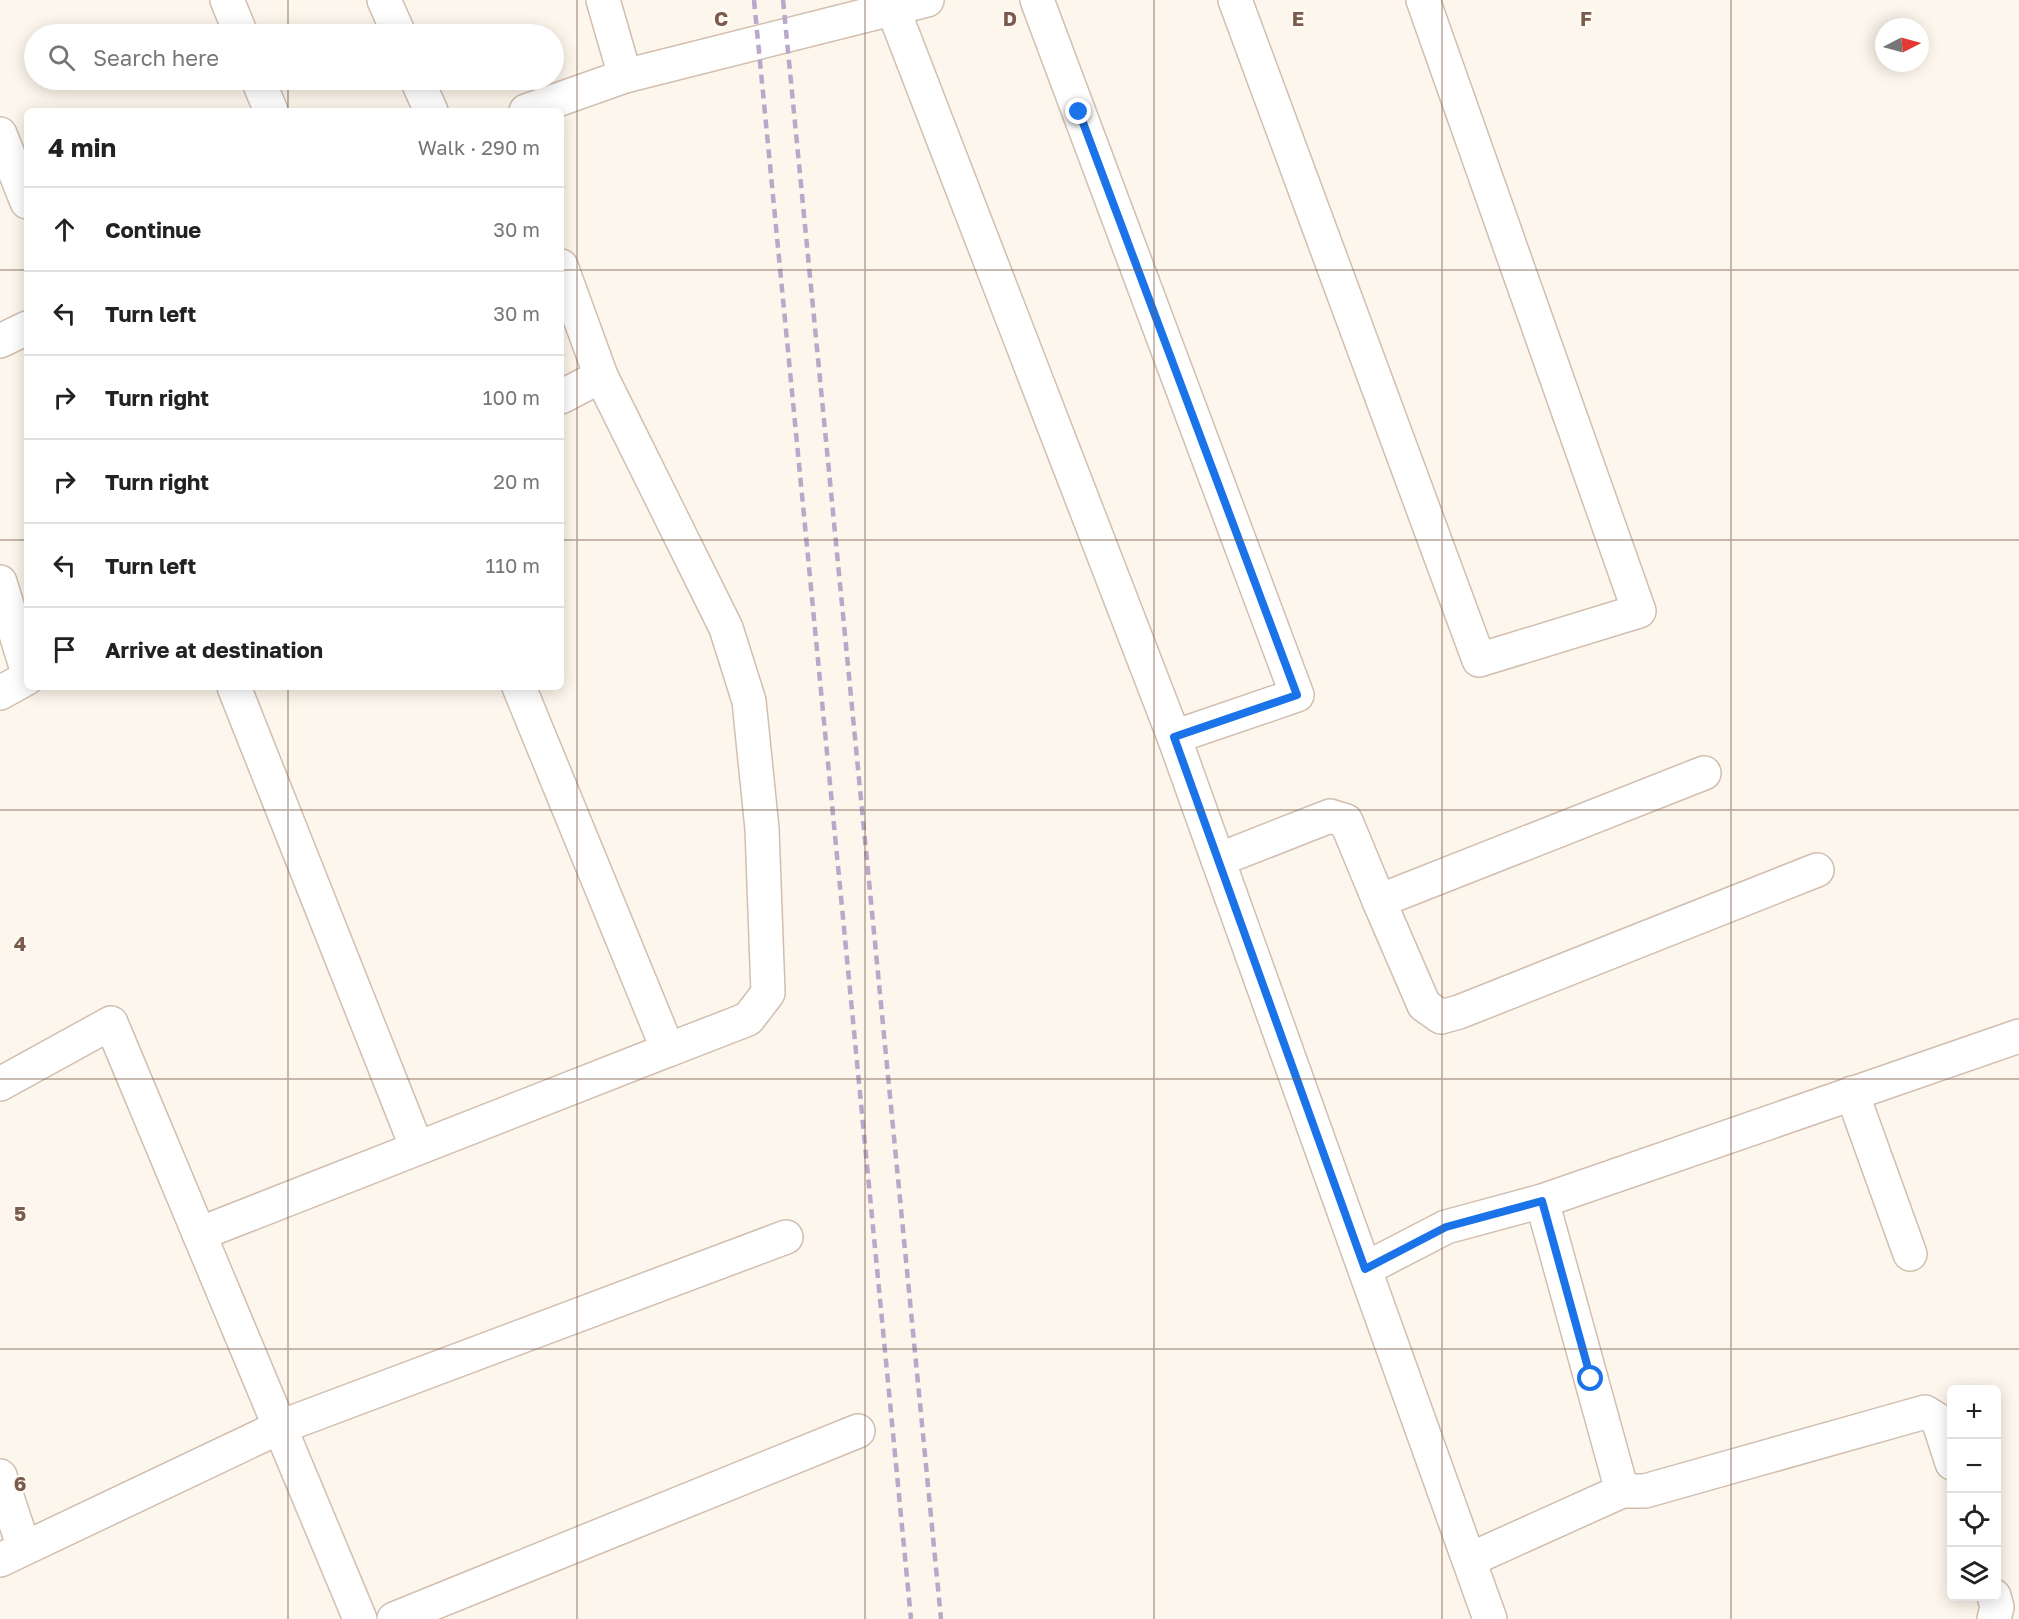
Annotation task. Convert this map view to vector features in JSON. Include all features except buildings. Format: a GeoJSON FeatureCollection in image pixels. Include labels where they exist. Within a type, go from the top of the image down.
{"type":"FeatureCollection","features":[{"type":"Feature","properties":{"kind":"street"},"geometry":{"type":"LineString","coordinates":[[227,0],[237,24]]}},
{"type":"Feature","properties":{"kind":"street"},"geometry":{"type":"LineString","coordinates":[[384,0],[395,24]]}},
{"type":"Feature","properties":{"kind":"street"},"geometry":{"type":"LineString","coordinates":[[603,0],[625,76]]}},
{"type":"Feature","properties":{"kind":"street"},"geometry":{"type":"LineString","coordinates":[[534,108],[625,76],[927,0]]}},
{"type":"Feature","properties":{"kind":"street"},"geometry":{"type":"LineString","coordinates":[[1037,0],[1297,695],[1174,737]]}},
{"type":"Feature","properties":{"kind":"street"},"geometry":{"type":"LineString","coordinates":[[1235,0],[1479,660],[1639,611],[1423,0]]}},
{"type":"Feature","properties":{"kind":"street"},"geometry":{"type":"LineString","coordinates":[[893,9],[1174,737],[1490,1619]]}},
{"type":"Feature","properties":{"kind":"street"},"geometry":{"type":"LineString","coordinates":[[262,90],[270,108]]}},
{"type":"Feature","properties":{"kind":"street"},"geometry":{"type":"LineString","coordinates":[[422,90],[430,108]]}},
{"type":"Feature","properties":{"kind":"street"},"geometry":{"type":"LineString","coordinates":[[0,134],[24,194]]}},
{"type":"Feature","properties":{"kind":"street"},"geometry":{"type":"LineString","coordinates":[[199,1234],[748,1019],[768,993],[762,829],[748,700],[726,628],[601,376],[564,274]]}},
{"type":"Feature","properties":{"kind":"street"},"geometry":{"type":"LineString","coordinates":[[0,341],[24,329]]}},
{"type":"Feature","properties":{"kind":"street"},"geometry":{"type":"LineString","coordinates":[[564,395],[601,376]]}},
{"type":"Feature","properties":{"kind":"street"},"geometry":{"type":"LineString","coordinates":[[0,582],[24,660]]}},
{"type":"Feature","properties":{"kind":"street"},"geometry":{"type":"LineString","coordinates":[[0,693],[24,680]]}},
{"type":"Feature","properties":{"kind":"street"},"geometry":{"type":"LineString","coordinates":[[235,690],[417,1148]]}},
{"type":"Feature","properties":{"kind":"street"},"geometry":{"type":"LineString","coordinates":[[520,690],[668,1050]]}},
{"type":"Feature","properties":{"kind":"street"},"geometry":{"type":"LineString","coordinates":[[1379,901],[1704,773]]}},
{"type":"Feature","properties":{"kind":"street"},"geometry":{"type":"LineString","coordinates":[[1218,860],[1330,816],[1346,821],[1424,1005],[1441,1017],[1459,1012],[1817,870]]}},
{"type":"Feature","properties":{"kind":"street"},"geometry":{"type":"LineString","coordinates":[[0,1084],[111,1023],[360,1619]]}},
{"type":"Feature","properties":{"kind":"street"},"geometry":{"type":"LineString","coordinates":[[1365,1269],[1446,1227],[1542,1201],[2019,1036]]}},
{"type":"Feature","properties":{"kind":"street"},"geometry":{"type":"LineString","coordinates":[[1852,1093],[1910,1254]]}},
{"type":"Feature","properties":{"kind":"street"},"geometry":{"type":"LineString","coordinates":[[1542,1201],[1622,1491]]}},
{"type":"Feature","properties":{"kind":"street"},"geometry":{"type":"LineString","coordinates":[[0,1476],[12,1554],[280,1426],[786,1237]]}},
{"type":"Feature","properties":{"kind":"street"},"geometry":{"type":"LineString","coordinates":[[1469,1560],[1622,1491],[1645,1491],[1924,1412],[1938,1420],[1947,1448]]}},
{"type":"Feature","properties":{"kind":"street"},"geometry":{"type":"LineString","coordinates":[[394,1619],[858,1431]]}},
{"type":"Feature","properties":{"kind":"street"},"geometry":{"type":"LineString","coordinates":[[1994,1619],[1997,1607],[1995,1601]]}},
{"type":"Feature","properties":{"kind":"railway"},"geometry":{"type":"LineString","coordinates":[[754,0],[911,1619]]}},
{"type":"Feature","properties":{"kind":"railway"},"geometry":{"type":"LineString","coordinates":[[783,0],[941,1619]]}},
{"type":"Feature","properties":{"kind":"route"},"geometry":{"type":"LineString","coordinates":[[1079,112],[1297,695],[1174,737],[1365,1269],[1446,1227],[1542,1201],[1591,1379]]}}]}
